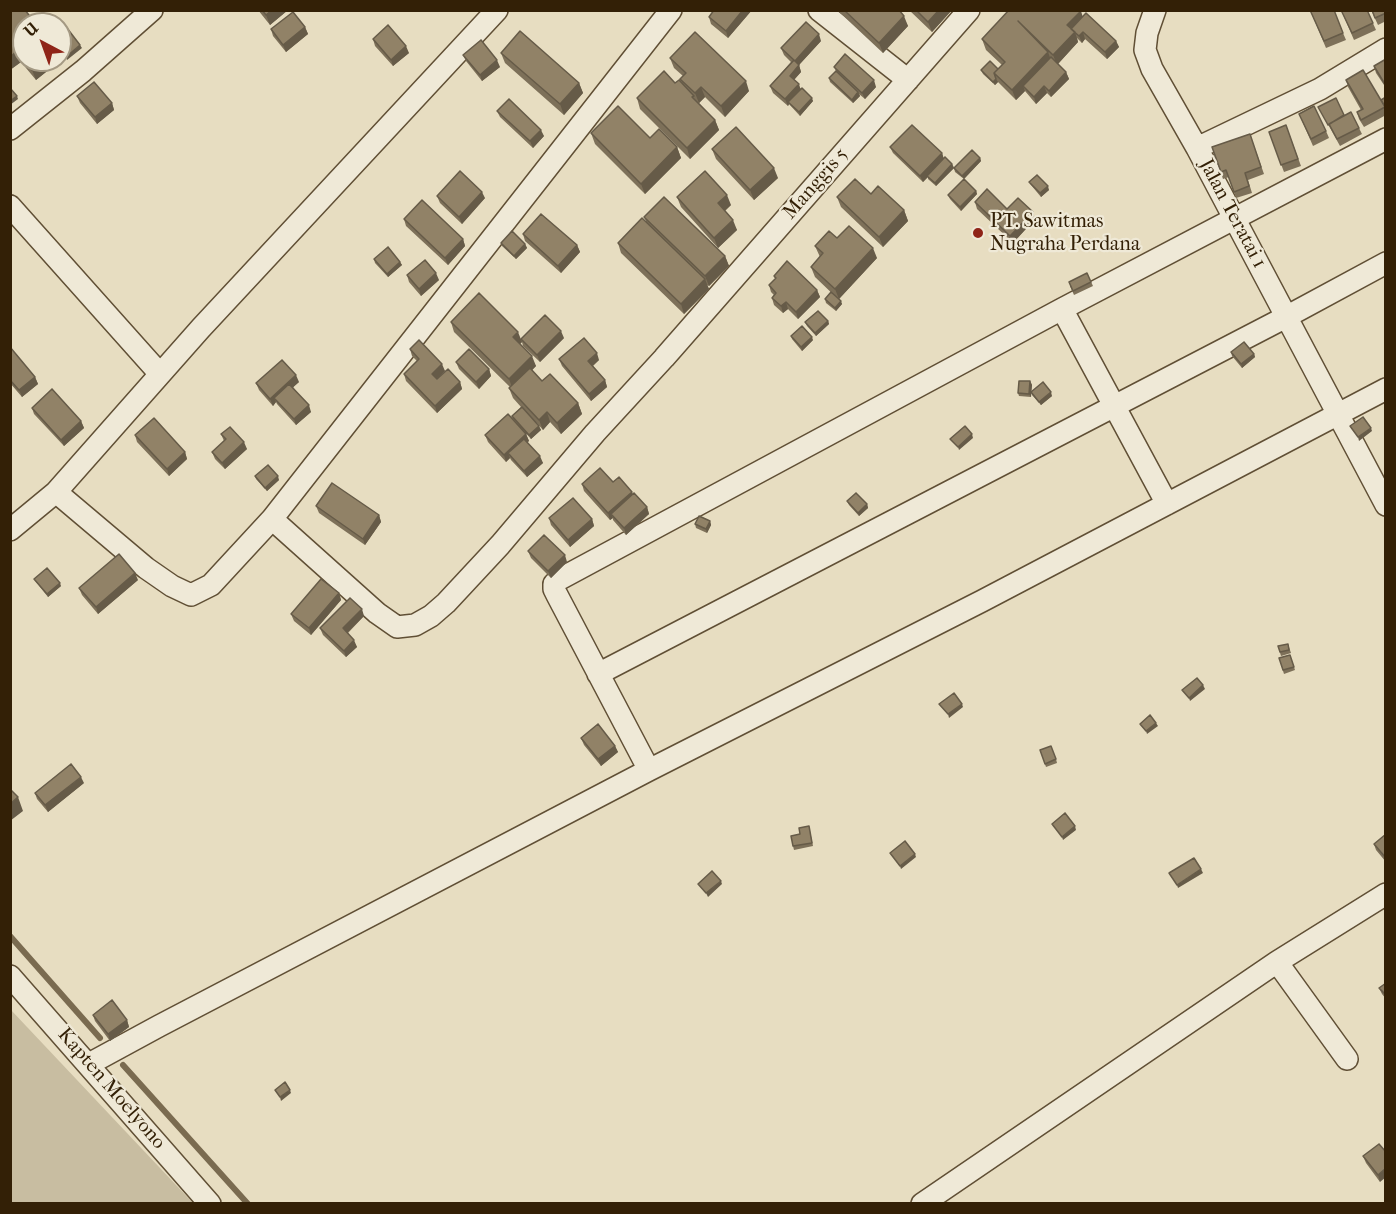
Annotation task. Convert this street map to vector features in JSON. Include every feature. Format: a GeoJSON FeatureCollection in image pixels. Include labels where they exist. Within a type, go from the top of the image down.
{"type":"FeatureCollection","features":[{"type":"Feature","properties":{"kind":"street"},"geometry":{"type":"LineString","coordinates":[[10,129],[83,71],[152,10]]}},
{"type":"Feature","properties":{"kind":"street"},"geometry":{"type":"LineString","coordinates":[[10,530],[56,492],[160,374],[497,10]]}},
{"type":"Feature","properties":{"kind":"street"},"geometry":{"type":"LineString","coordinates":[[56,492],[146,568],[172,586],[191,595],[211,585],[272,519],[671,10]]}},
{"type":"Feature","properties":{"kind":"street"},"geometry":{"type":"LineString","coordinates":[[819,10],[908,80]]}},
{"type":"Feature","properties":{"kind":"street","name":"Manggis 5"},"geometry":{"type":"LineString","coordinates":[[272,519],[377,614],[397,627],[415,626],[431,616],[500,545],[969,10]]}},
{"type":"Feature","properties":{"kind":"street","name":"Jalan Teratai 1"},"geometry":{"type":"LineString","coordinates":[[1155,10],[1147,33],[1145,50],[1161,87],[1197,148],[1386,505]]}},
{"type":"Feature","properties":{"kind":"street"},"geometry":{"type":"LineString","coordinates":[[1197,148],[1320,88],[1386,49]]}},
{"type":"Feature","properties":{"kind":"street"},"geometry":{"type":"LineString","coordinates":[[649,770],[554,589],[554,584],[558,579],[1062,309],[1386,139]]}},
{"type":"Feature","properties":{"kind":"street"},"geometry":{"type":"LineString","coordinates":[[10,206],[160,374]]}},
{"type":"Feature","properties":{"kind":"street"},"geometry":{"type":"LineString","coordinates":[[598,674],[1386,263]]}},
{"type":"Feature","properties":{"kind":"street"},"geometry":{"type":"LineString","coordinates":[[1062,309],[1167,504]]}},
{"type":"Feature","properties":{"kind":"street"},"geometry":{"type":"LineString","coordinates":[[89,1064],[649,770],[982,601],[1386,389]]}},
{"type":"Feature","properties":{"kind":"street"},"geometry":{"type":"LineString","coordinates":[[922,1203],[1277,962],[1386,894]]}},
{"type":"Feature","properties":{"kind":"street"},"geometry":{"type":"LineString","coordinates":[[1277,962],[1347,1059]]}},
{"type":"Feature","properties":{"kind":"street","name":"Kapten Moelyono"},"geometry":{"type":"LineString","coordinates":[[10,976],[210,1203]]}},
{"type":"Feature","properties":{"kind":"shaded area"},"geometry":{"type":"Polygon","coordinates":[[[11,1010],[193,1203],[11,1203],[11,1010]]]}},
{"type":"Feature","properties":{"kind":"building"},"geometry":{"type":"Polygon","coordinates":[[[10,10],[25,10],[27,12],[12,12],[12,55],[10,57],[10,10]]]}},
{"type":"Feature","properties":{"kind":"building"},"geometry":{"type":"Polygon","coordinates":[[[262,10],[272,10],[266,15],[262,10]]]}},
{"type":"Feature","properties":{"kind":"building"},"geometry":{"type":"Polygon","coordinates":[[[714,10],[743,10],[726,31],[709,17],[714,10]]]}},
{"type":"Feature","properties":{"kind":"building"},"geometry":{"type":"Polygon","coordinates":[[[844,10],[899,10],[904,16],[879,43],[844,10]]]}},
{"type":"Feature","properties":{"kind":"building"},"geometry":{"type":"Polygon","coordinates":[[[916,10],[939,10],[928,22],[916,10]]]}},
{"type":"Feature","properties":{"kind":"building"},"geometry":{"type":"Polygon","coordinates":[[[1009,10],[1081,11],[1067,25],[1075,32],[1053,55],[1018,21],[1048,52],[1012,90],[994,73],[1005,62],[982,39],[1009,10]]]}},
{"type":"Feature","properties":{"kind":"building"},"geometry":{"type":"Polygon","coordinates":[[[1310,10],[1334,10],[1343,33],[1324,41],[1310,10]]]}},
{"type":"Feature","properties":{"kind":"building"},"geometry":{"type":"Polygon","coordinates":[[[1341,10],[1367,10],[1373,23],[1352,33],[1341,10]]]}},
{"type":"Feature","properties":{"kind":"building"},"geometry":{"type":"Polygon","coordinates":[[[1372,10],[1386,10],[1386,13],[1375,18],[1372,10]]]}},
{"type":"Feature","properties":{"kind":"building"},"geometry":{"type":"Polygon","coordinates":[[[293,12],[305,27],[283,45],[271,29],[293,12]]]}},
{"type":"Feature","properties":{"kind":"building"},"geometry":{"type":"Polygon","coordinates":[[[1086,13],[1116,41],[1105,52],[1083,32],[1079,36],[1071,29],[1086,13]]]}},
{"type":"Feature","properties":{"kind":"building"},"geometry":{"type":"Polygon","coordinates":[[[806,22],[819,34],[795,61],[781,48],[806,22]]]}},
{"type":"Feature","properties":{"kind":"building"},"geometry":{"type":"Polygon","coordinates":[[[388,25],[406,46],[391,60],[373,39],[388,25]]]}},
{"type":"Feature","properties":{"kind":"building"},"geometry":{"type":"Polygon","coordinates":[[[520,31],[579,83],[560,104],[501,53],[520,31]]]}},
{"type":"Feature","properties":{"kind":"building"},"geometry":{"type":"Polygon","coordinates":[[[695,32],[746,81],[721,106],[701,87],[695,93],[680,79],[686,73],[670,58],[695,32]]]}},
{"type":"Feature","properties":{"kind":"building"},"geometry":{"type":"Polygon","coordinates":[[[72,35],[80,45],[72,52],[72,35]]]}},
{"type":"Feature","properties":{"kind":"building"},"geometry":{"type":"Polygon","coordinates":[[[481,40],[497,60],[480,75],[463,55],[481,40]]]}},
{"type":"Feature","properties":{"kind":"building"},"geometry":{"type":"Polygon","coordinates":[[[845,54],[874,80],[862,93],[834,67],[845,54]]]}},
{"type":"Feature","properties":{"kind":"building"},"geometry":{"type":"Polygon","coordinates":[[[1051,57],[1066,72],[1049,91],[1044,86],[1034,97],[1023,86],[1051,57]]]}},
{"type":"Feature","properties":{"kind":"building"},"geometry":{"type":"Polygon","coordinates":[[[1386,59],[1386,86],[1374,66],[1386,59]]]}},
{"type":"Feature","properties":{"kind":"building"},"geometry":{"type":"Polygon","coordinates":[[[794,60],[799,65],[790,76],[799,84],[785,99],[770,86],[794,60]]]}},
{"type":"Feature","properties":{"kind":"building"},"geometry":{"type":"Polygon","coordinates":[[[990,61],[998,69],[994,73],[996,79],[993,82],[981,70],[990,61]]]}},
{"type":"Feature","properties":{"kind":"building"},"geometry":{"type":"Polygon","coordinates":[[[1363,70],[1385,107],[1361,120],[1357,112],[1363,109],[1346,80],[1363,70]]]}},
{"type":"Feature","properties":{"kind":"building"},"geometry":{"type":"Polygon","coordinates":[[[664,71],[675,83],[679,80],[715,120],[687,148],[637,98],[664,71]]]}},
{"type":"Feature","properties":{"kind":"building"},"geometry":{"type":"Polygon","coordinates":[[[836,71],[858,92],[852,100],[829,78],[836,71]]]}},
{"type":"Feature","properties":{"kind":"building"},"geometry":{"type":"Polygon","coordinates":[[[94,82],[112,103],[95,117],[77,96],[94,82]]]}},
{"type":"Feature","properties":{"kind":"building"},"geometry":{"type":"Polygon","coordinates":[[[10,88],[17,96],[10,101],[10,88]]]}},
{"type":"Feature","properties":{"kind":"building"},"geometry":{"type":"Polygon","coordinates":[[[802,88],[812,98],[799,112],[788,102],[802,88]]]}},
{"type":"Feature","properties":{"kind":"building"},"geometry":{"type":"Polygon","coordinates":[[[1386,97],[1386,108],[1381,100],[1386,97]]]}},
{"type":"Feature","properties":{"kind":"building"},"geometry":{"type":"Polygon","coordinates":[[[1336,98],[1344,115],[1328,125],[1318,107],[1336,98]]]}},
{"type":"Feature","properties":{"kind":"building"},"geometry":{"type":"Polygon","coordinates":[[[509,99],[541,130],[530,141],[497,111],[509,99]]]}},
{"type":"Feature","properties":{"kind":"building"},"geometry":{"type":"Polygon","coordinates":[[[618,106],[650,138],[659,129],[677,147],[641,184],[591,133],[618,106]]]}},
{"type":"Feature","properties":{"kind":"building"},"geometry":{"type":"Polygon","coordinates":[[[1314,106],[1326,131],[1311,139],[1299,114],[1314,106]]]}},
{"type":"Feature","properties":{"kind":"building"},"geometry":{"type":"Polygon","coordinates":[[[1351,112],[1359,128],[1337,139],[1329,124],[1351,112]]]}},
{"type":"Feature","properties":{"kind":"building"},"geometry":{"type":"Polygon","coordinates":[[[912,125],[942,153],[920,176],[890,147],[912,125]]]}},
{"type":"Feature","properties":{"kind":"building"},"geometry":{"type":"Polygon","coordinates":[[[1286,125],[1298,159],[1281,165],[1269,132],[1286,125]]]}},
{"type":"Feature","properties":{"kind":"building"},"geometry":{"type":"Polygon","coordinates":[[[736,127],[774,168],[750,190],[712,149],[736,127]]]}},
{"type":"Feature","properties":{"kind":"building"},"geometry":{"type":"Polygon","coordinates":[[[1250,134],[1261,167],[1245,173],[1249,186],[1234,192],[1226,170],[1221,172],[1212,147],[1250,134]]]}},
{"type":"Feature","properties":{"kind":"building"},"geometry":{"type":"Polygon","coordinates":[[[972,150],[980,158],[962,176],[954,168],[972,150]]]}},
{"type":"Feature","properties":{"kind":"building"},"geometry":{"type":"Polygon","coordinates":[[[945,157],[952,164],[935,183],[927,176],[945,157]]]}},
{"type":"Feature","properties":{"kind":"building"},"geometry":{"type":"Polygon","coordinates":[[[460,171],[482,192],[459,217],[437,196],[460,171]]]}},
{"type":"Feature","properties":{"kind":"building"},"geometry":{"type":"Polygon","coordinates":[[[705,171],[727,195],[718,203],[733,220],[714,238],[677,197],[705,171]]]}},
{"type":"Feature","properties":{"kind":"building"},"geometry":{"type":"Polygon","coordinates":[[[1037,175],[1048,186],[1040,193],[1029,182],[1037,175]]]}},
{"type":"Feature","properties":{"kind":"building"},"geometry":{"type":"Polygon","coordinates":[[[855,179],[871,194],[878,186],[904,210],[879,237],[837,197],[855,179]]]}},
{"type":"Feature","properties":{"kind":"building"},"geometry":{"type":"Polygon","coordinates":[[[964,179],[976,191],[960,207],[948,195],[964,179]]]}},
{"type":"Feature","properties":{"kind":"building"},"geometry":{"type":"Polygon","coordinates":[[[987,189],[1007,209],[1018,198],[1033,212],[1010,236],[975,202],[987,189]]]}},
{"type":"Feature","properties":{"kind":"building"},"geometry":{"type":"Polygon","coordinates":[[[664,197],[725,256],[705,276],[644,217],[664,197]]]}},
{"type":"Feature","properties":{"kind":"building"},"geometry":{"type":"Polygon","coordinates":[[[422,200],[463,239],[445,258],[404,219],[422,200]]]}},
{"type":"Feature","properties":{"kind":"building"},"geometry":{"type":"Polygon","coordinates":[[[541,214],[577,245],[558,266],[523,234],[541,214]]]}},
{"type":"Feature","properties":{"kind":"building"},"geometry":{"type":"Polygon","coordinates":[[[642,218],[705,279],[681,304],[618,243],[642,218]]]}},
{"type":"Feature","properties":{"kind":"building"},"geometry":{"type":"Polygon","coordinates":[[[849,226],[873,248],[835,289],[811,267],[823,253],[815,246],[829,231],[837,238],[849,226]]]}},
{"type":"Feature","properties":{"kind":"building"},"geometry":{"type":"Polygon","coordinates":[[[512,231],[525,244],[514,256],[501,243],[512,231]]]}},
{"type":"Feature","properties":{"kind":"building"},"geometry":{"type":"Polygon","coordinates":[[[388,247],[400,262],[387,274],[374,259],[388,247]]]}},
{"type":"Feature","properties":{"kind":"building"},"geometry":{"type":"Polygon","coordinates":[[[425,260],[436,273],[419,289],[407,275],[425,260]]]}},
{"type":"Feature","properties":{"kind":"building"},"geometry":{"type":"Polygon","coordinates":[[[787,261],[817,290],[796,312],[786,302],[781,306],[772,298],[776,293],[769,285],[787,261]]]}},
{"type":"Feature","properties":{"kind":"building"},"geometry":{"type":"Polygon","coordinates":[[[1087,273],[1091,282],[1073,291],[1069,282],[1087,273]]]}},
{"type":"Feature","properties":{"kind":"building"},"geometry":{"type":"Polygon","coordinates":[[[831,292],[841,301],[835,308],[825,299],[831,292]]]}},
{"type":"Feature","properties":{"kind":"building"},"geometry":{"type":"Polygon","coordinates":[[[479,293],[518,332],[513,337],[532,356],[509,379],[451,322],[479,293]]]}},
{"type":"Feature","properties":{"kind":"building"},"geometry":{"type":"Polygon","coordinates":[[[818,311],[828,321],[815,333],[805,322],[818,311]]]}},
{"type":"Feature","properties":{"kind":"building"},"geometry":{"type":"Polygon","coordinates":[[[545,315],[561,331],[537,355],[521,339],[545,315]]]}},
{"type":"Feature","properties":{"kind":"building"},"geometry":{"type":"Polygon","coordinates":[[[802,326],[812,337],[801,347],[791,336],[802,326]]]}},
{"type":"Feature","properties":{"kind":"building"},"geometry":{"type":"Polygon","coordinates":[[[584,338],[597,353],[588,361],[605,380],[589,394],[559,359],[584,338]]]}},
{"type":"Feature","properties":{"kind":"building"},"geometry":{"type":"Polygon","coordinates":[[[419,340],[442,364],[432,374],[437,379],[448,369],[460,382],[435,406],[404,374],[419,359],[410,349],[419,340]]]}},
{"type":"Feature","properties":{"kind":"building"},"geometry":{"type":"Polygon","coordinates":[[[1244,342],[1254,354],[1241,364],[1231,352],[1244,342]]]}},
{"type":"Feature","properties":{"kind":"building"},"geometry":{"type":"Polygon","coordinates":[[[10,347],[35,377],[19,390],[10,380],[10,347]]]}},
{"type":"Feature","properties":{"kind":"building"},"geometry":{"type":"Polygon","coordinates":[[[469,349],[489,369],[476,382],[456,362],[469,349]]]}},
{"type":"Feature","properties":{"kind":"building"},"geometry":{"type":"Polygon","coordinates":[[[282,360],[296,375],[270,399],[256,383],[282,360]]]}},
{"type":"Feature","properties":{"kind":"building"},"geometry":{"type":"Polygon","coordinates":[[[530,368],[542,381],[550,374],[578,403],[557,423],[547,412],[539,420],[509,388],[530,368]]]}},
{"type":"Feature","properties":{"kind":"building"},"geometry":{"type":"Polygon","coordinates":[[[1019,381],[1030,381],[1029,394],[1018,393],[1019,381]]]}},
{"type":"Feature","properties":{"kind":"building"},"geometry":{"type":"Polygon","coordinates":[[[1043,382],[1051,392],[1039,402],[1031,392],[1043,382]]]}},
{"type":"Feature","properties":{"kind":"building"},"geometry":{"type":"Polygon","coordinates":[[[289,384],[309,405],[294,419],[274,398],[289,384]]]}},
{"type":"Feature","properties":{"kind":"building"},"geometry":{"type":"Polygon","coordinates":[[[52,389],[81,421],[61,440],[32,408],[52,389]]]}},
{"type":"Feature","properties":{"kind":"building"},"geometry":{"type":"Polygon","coordinates":[[[522,407],[539,426],[529,435],[512,416],[522,407]]]}},
{"type":"Feature","properties":{"kind":"building"},"geometry":{"type":"Polygon","coordinates":[[[508,414],[526,434],[504,455],[485,435],[508,414]]]}},
{"type":"Feature","properties":{"kind":"building"},"geometry":{"type":"Polygon","coordinates":[[[1363,417],[1371,428],[1358,437],[1350,426],[1363,417]]]}},
{"type":"Feature","properties":{"kind":"building"},"geometry":{"type":"Polygon","coordinates":[[[154,418],[185,452],[167,469],[135,435],[154,418]]]}},
{"type":"Feature","properties":{"kind":"building"},"geometry":{"type":"Polygon","coordinates":[[[965,426],[972,434],[958,447],[950,439],[965,426]]]}},
{"type":"Feature","properties":{"kind":"building"},"geometry":{"type":"Polygon","coordinates":[[[230,427],[244,442],[222,463],[212,452],[226,439],[221,434],[230,427]]]}},
{"type":"Feature","properties":{"kind":"building"},"geometry":{"type":"Polygon","coordinates":[[[524,439],[540,456],[524,471],[508,453],[524,439]]]}},
{"type":"Feature","properties":{"kind":"building"},"geometry":{"type":"Polygon","coordinates":[[[268,465],[278,476],[265,488],[255,476],[268,465]]]}},
{"type":"Feature","properties":{"kind":"building"},"geometry":{"type":"Polygon","coordinates":[[[600,468],[613,482],[619,477],[632,492],[608,513],[582,484],[600,468]]]}},
{"type":"Feature","properties":{"kind":"building"},"geometry":{"type":"Polygon","coordinates":[[[332,483],[379,515],[363,539],[316,506],[332,483]]]}},
{"type":"Feature","properties":{"kind":"building"},"geometry":{"type":"Polygon","coordinates":[[[634,493],[647,507],[624,528],[611,514],[634,493]]]}},
{"type":"Feature","properties":{"kind":"building"},"geometry":{"type":"Polygon","coordinates":[[[856,493],[867,504],[858,513],[847,501],[856,493]]]}},
{"type":"Feature","properties":{"kind":"building"},"geometry":{"type":"Polygon","coordinates":[[[573,498],[592,519],[568,540],[549,518],[573,498]]]}},
{"type":"Feature","properties":{"kind":"building"},"geometry":{"type":"Polygon","coordinates":[[[699,516],[710,521],[706,529],[695,524],[699,516]]]}},
{"type":"Feature","properties":{"kind":"building"},"geometry":{"type":"Polygon","coordinates":[[[544,535],[565,555],[548,571],[528,551],[544,535]]]}},
{"type":"Feature","properties":{"kind":"building"},"geometry":{"type":"Polygon","coordinates":[[[119,554],[135,573],[96,607],[79,588],[119,554]]]}},
{"type":"Feature","properties":{"kind":"building"},"geometry":{"type":"Polygon","coordinates":[[[47,568],[60,583],[47,594],[34,579],[47,568]]]}},
{"type":"Feature","properties":{"kind":"building"},"geometry":{"type":"Polygon","coordinates":[[[321,579],[339,593],[309,628],[291,614],[321,579]]]}},
{"type":"Feature","properties":{"kind":"building"},"geometry":{"type":"Polygon","coordinates":[[[350,598],[362,609],[343,628],[354,640],[344,651],[320,628],[350,598]]]}},
{"type":"Feature","properties":{"kind":"building"},"geometry":{"type":"Polygon","coordinates":[[[1288,644],[1289,650],[1280,652],[1278,646],[1288,644]]]}},
{"type":"Feature","properties":{"kind":"building"},"geometry":{"type":"Polygon","coordinates":[[[1290,655],[1294,667],[1283,670],[1279,658],[1290,655]]]}},
{"type":"Feature","properties":{"kind":"building"},"geometry":{"type":"Polygon","coordinates":[[[1197,678],[1203,685],[1189,698],[1182,690],[1197,678]]]}},
{"type":"Feature","properties":{"kind":"building"},"geometry":{"type":"Polygon","coordinates":[[[954,693],[962,704],[948,714],[939,704],[954,693]]]}},
{"type":"Feature","properties":{"kind":"building"},"geometry":{"type":"Polygon","coordinates":[[[1150,715],[1156,723],[1146,731],[1140,724],[1150,715]]]}},
{"type":"Feature","properties":{"kind":"building"},"geometry":{"type":"Polygon","coordinates":[[[598,724],[615,746],[598,759],[581,738],[598,724]]]}},
{"type":"Feature","properties":{"kind":"building"},"geometry":{"type":"Polygon","coordinates":[[[1051,746],[1056,759],[1045,764],[1040,750],[1051,746]]]}},
{"type":"Feature","properties":{"kind":"building"},"geometry":{"type":"Polygon","coordinates":[[[71,764],[81,777],[45,805],[35,793],[71,764]]]}},
{"type":"Feature","properties":{"kind":"building"},"geometry":{"type":"Polygon","coordinates":[[[10,789],[18,797],[10,804],[10,789]]]}},
{"type":"Feature","properties":{"kind":"building"},"geometry":{"type":"Polygon","coordinates":[[[1065,813],[1075,826],[1062,837],[1052,824],[1065,813]]]}},
{"type":"Feature","properties":{"kind":"building"},"geometry":{"type":"Polygon","coordinates":[[[809,826],[812,843],[793,846],[791,836],[800,834],[799,828],[809,826]]]}},
{"type":"Feature","properties":{"kind":"building"},"geometry":{"type":"Polygon","coordinates":[[[1386,834],[1386,858],[1374,844],[1386,834]]]}},
{"type":"Feature","properties":{"kind":"building"},"geometry":{"type":"Polygon","coordinates":[[[905,841],[915,854],[900,866],[890,853],[905,841]]]}},
{"type":"Feature","properties":{"kind":"building"},"geometry":{"type":"Polygon","coordinates":[[[1194,858],[1201,869],[1177,885],[1169,873],[1194,858]]]}},
{"type":"Feature","properties":{"kind":"building"},"geometry":{"type":"Polygon","coordinates":[[[712,871],[721,881],[706,893],[698,884],[712,871]]]}},
{"type":"Feature","properties":{"kind":"building"},"geometry":{"type":"Polygon","coordinates":[[[1386,983],[1386,995],[1379,988],[1386,983]]]}},
{"type":"Feature","properties":{"kind":"building"},"geometry":{"type":"Polygon","coordinates":[[[112,1000],[127,1020],[108,1034],[93,1015],[112,1000]]]}},
{"type":"Feature","properties":{"kind":"building"},"geometry":{"type":"Polygon","coordinates":[[[285,1082],[290,1090],[280,1097],[275,1090],[285,1082]]]}},
{"type":"Feature","properties":{"kind":"building"},"geometry":{"type":"Polygon","coordinates":[[[1379,1144],[1386,1152],[1386,1168],[1378,1175],[1363,1156],[1379,1144]]]}},
{"type":"Feature","properties":{"kind":"waterway"},"geometry":{"type":"LineString","coordinates":[[10,936],[100,1038]]}},
{"type":"Feature","properties":{"kind":"waterway"},"geometry":{"type":"LineString","coordinates":[[123,1065],[248,1204]]}},
{"type":"Feature","properties":{"kind":"place","name":"PT. Sawitmas Nugraha Perdana"},"geometry":{"type":"Point","coordinates":[978,233]}}]}
